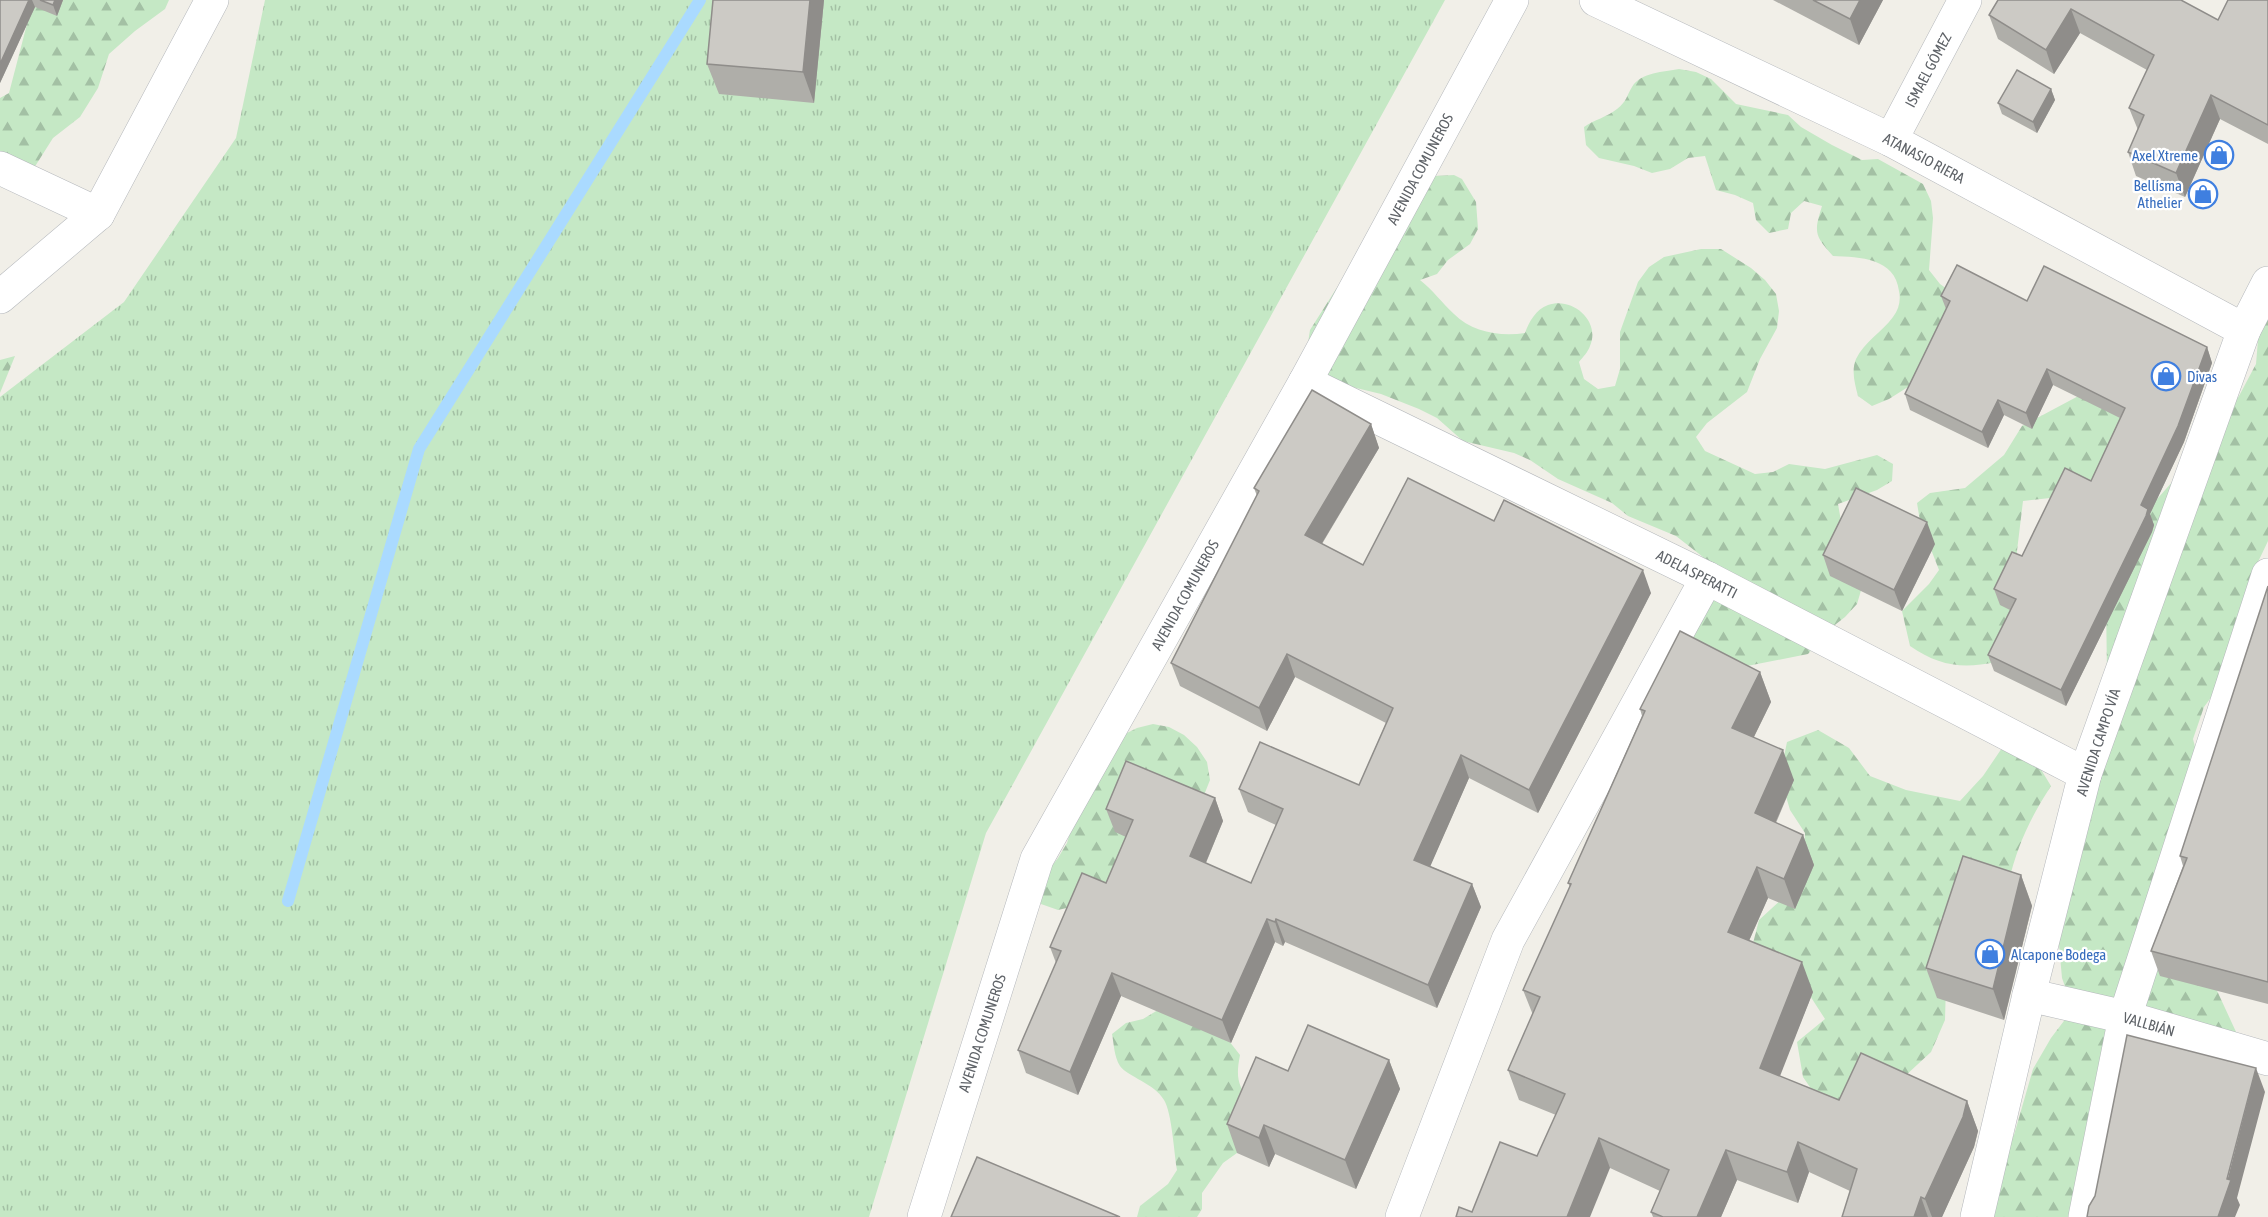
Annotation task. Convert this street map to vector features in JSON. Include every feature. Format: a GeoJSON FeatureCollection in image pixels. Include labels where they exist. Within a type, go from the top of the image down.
{"type":"FeatureCollection","features":[{"type":"Feature","properties":{"kind":"street"},"geometry":{"type":"LineString","coordinates":[[0,297],[98,214],[212,0]]}},
{"type":"Feature","properties":{"kind":"street","name":"AVENIDA COMUNEROS"},"geometry":{"type":"LineString","coordinates":[[924,1217],[1037,859],[1305,382],[1512,0]]}},
{"type":"Feature","properties":{"kind":"street","name":"ATANASIO RIERA"},"geometry":{"type":"LineString","coordinates":[[1596,0],[1891,140],[2244,330]]}},
{"type":"Feature","properties":{"kind":"street","name":"ISMAEL GÓMEZ"},"geometry":{"type":"LineString","coordinates":[[1891,140],[1965,0]]}},
{"type":"Feature","properties":{"kind":"street"},"geometry":{"type":"LineString","coordinates":[[0,168],[98,214]]}},
{"type":"Feature","properties":{"kind":"street","name":"AVENIDA CAMPO VÍA"},"geometry":{"type":"LineString","coordinates":[[1977,1217],[2029,995],[2085,774],[2244,330],[2268,283]]}},
{"type":"Feature","properties":{"kind":"street","name":"ADELA SPERATTI"},"geometry":{"type":"LineString","coordinates":[[1305,382],[1707,578],[2085,774]]}},
{"type":"Feature","properties":{"kind":"street"},"geometry":{"type":"LineString","coordinates":[[2085,1217],[2126,1017],[2268,575]]}},
{"type":"Feature","properties":{"kind":"street"},"geometry":{"type":"LineString","coordinates":[[1402,1217],[1508,940],[1707,578]]}},
{"type":"Feature","properties":{"kind":"street","name":"VALLBIÁN"},"geometry":{"type":"LineString","coordinates":[[2029,995],[2126,1017],[2268,1059]]}},
{"type":"Feature","properties":{"kind":"green space"},"geometry":{"type":"Polygon","coordinates":[[[37,0],[169,0],[165,9],[109,54],[98,88],[80,117],[53,138],[34,168],[0,180],[0,98],[9,93],[27,24],[37,0]]]}},
{"type":"Feature","properties":{"kind":"green space"},"geometry":{"type":"Polygon","coordinates":[[[265,0],[1445,0],[986,833],[869,1217],[0,1217],[0,397],[124,302],[236,138],[265,0]]]}},
{"type":"Feature","properties":{"kind":"green space"},"geometry":{"type":"Polygon","coordinates":[[[1679,69],[1696,72],[1711,79],[1736,104],[1788,115],[1801,127],[1832,145],[1862,160],[1878,159],[1923,184],[1931,201],[1933,218],[1929,270],[1940,284],[1954,294],[1919,380],[1889,399],[1872,406],[1858,396],[1854,373],[1856,359],[1864,347],[1895,314],[1899,304],[1899,291],[1891,272],[1883,266],[1865,259],[1833,256],[1817,233],[1822,206],[1804,201],[1791,213],[1788,229],[1769,233],[1756,220],[1753,203],[1716,190],[1705,156],[1688,158],[1670,169],[1652,173],[1634,166],[1599,158],[1586,145],[1584,127],[1617,109],[1625,101],[1636,82],[1653,74],[1679,69]]]}},
{"type":"Feature","properties":{"kind":"green space"},"geometry":{"type":"Polygon","coordinates":[[[1454,175],[1462,179],[1476,202],[1478,229],[1470,244],[1448,260],[1437,274],[1420,280],[1461,320],[1487,332],[1525,333],[1531,320],[1544,307],[1557,303],[1575,307],[1588,320],[1592,337],[1588,350],[1579,362],[1584,379],[1598,389],[1615,386],[1620,369],[1620,332],[1638,282],[1649,267],[1664,257],[1701,249],[1721,249],[1751,268],[1776,294],[1779,311],[1777,328],[1760,359],[1747,392],[1707,423],[1696,437],[1705,451],[1755,474],[1773,472],[1789,464],[1825,469],[1877,455],[1893,464],[1892,481],[1877,490],[1838,504],[1841,521],[1862,587],[1857,604],[1808,654],[1742,667],[1673,675],[1713,572],[1703,557],[1676,536],[1628,516],[1612,503],[1558,479],[1530,460],[1514,453],[1463,441],[1437,418],[1381,394],[1348,386],[1332,378],[1319,366],[1307,349],[1310,330],[1336,289],[1359,268],[1434,176],[1454,175]]]}},
{"type":"Feature","properties":{"kind":"green space"},"geometry":{"type":"Polygon","coordinates":[[[2268,308],[2268,541],[2249,581],[2245,651],[2204,707],[2193,739],[2201,771],[2213,982],[2243,1047],[2087,1217],[1960,1217],[1970,1190],[2014,1135],[2033,1069],[2051,1038],[2073,1009],[2062,978],[2059,910],[2107,673],[2106,603],[2150,507],[2197,454],[2239,396],[2256,364],[2259,328],[2268,308]]]}},
{"type":"Feature","properties":{"kind":"green space"},"geometry":{"type":"Polygon","coordinates":[[[15,356],[0,393],[0,360],[15,356]]]}},
{"type":"Feature","properties":{"kind":"green space"},"geometry":{"type":"Polygon","coordinates":[[[2119,389],[2141,466],[2059,497],[2023,501],[2017,551],[2018,568],[2026,583],[1996,662],[1972,665],[1951,664],[1931,658],[1910,646],[1902,611],[1929,584],[1939,570],[1920,521],[1917,503],[1930,493],[1965,488],[2004,455],[2022,426],[2084,393],[2119,389]]]}},
{"type":"Feature","properties":{"kind":"green space"},"geometry":{"type":"Polygon","coordinates":[[[1153,724],[1169,727],[1184,735],[1197,747],[1207,762],[1210,780],[1187,838],[1075,906],[1058,910],[1041,904],[1036,886],[1067,843],[1072,826],[1121,736],[1137,728],[1153,724]]]}},
{"type":"Feature","properties":{"kind":"green space"},"geometry":{"type":"Polygon","coordinates":[[[1818,730],[1849,748],[1870,776],[1906,790],[1960,801],[1983,776],[2002,748],[2034,758],[2051,786],[2025,833],[2008,884],[1975,904],[1941,918],[1939,952],[1946,985],[1945,1020],[1931,1052],[1904,1077],[1823,1106],[1803,1077],[1797,1042],[1825,1019],[1805,988],[1751,951],[1759,920],[1784,897],[1803,870],[1805,833],[1790,810],[1780,776],[1787,742],[1818,730]]]}},
{"type":"Feature","properties":{"kind":"green space"},"geometry":{"type":"Polygon","coordinates":[[[1158,1010],[1229,1041],[1240,1055],[1239,1080],[1250,1102],[1245,1136],[1237,1153],[1223,1163],[1202,1193],[1202,1209],[1197,1217],[1137,1217],[1140,1206],[1168,1184],[1177,1170],[1167,1106],[1160,1094],[1120,1066],[1115,1055],[1112,1034],[1126,1023],[1143,1019],[1158,1010]]]}},
{"type":"Feature","properties":{"kind":"building"},"geometry":{"type":"Polygon","coordinates":[[[0,0],[29,0],[0,64],[0,0]]]}},
{"type":"Feature","properties":{"kind":"building"},"geometry":{"type":"Polygon","coordinates":[[[40,0],[55,0],[53,5],[40,0]]]}},
{"type":"Feature","properties":{"kind":"building"},"geometry":{"type":"Polygon","coordinates":[[[713,0],[810,0],[803,72],[707,64],[713,0]]]}},
{"type":"Feature","properties":{"kind":"building"},"geometry":{"type":"Polygon","coordinates":[[[1813,0],[1860,0],[1850,19],[1813,0]]]}},
{"type":"Feature","properties":{"kind":"building"},"geometry":{"type":"Polygon","coordinates":[[[1998,0],[2181,0],[2218,20],[2228,0],[2268,0],[2268,125],[2211,95],[2176,173],[2128,152],[2144,115],[2129,108],[2154,55],[2071,9],[2046,50],[1989,15],[1998,0]]]}},
{"type":"Feature","properties":{"kind":"building"},"geometry":{"type":"Polygon","coordinates":[[[2017,70],[2051,89],[2033,122],[1998,103],[2017,70]]]}},
{"type":"Feature","properties":{"kind":"building"},"geometry":{"type":"Polygon","coordinates":[[[1957,265],[2027,301],[2044,266],[2207,347],[2178,426],[2141,505],[2148,509],[2146,516],[2061,690],[1988,655],[2016,599],[1994,589],[2012,552],[2022,556],[2065,468],[2091,481],[2125,408],[2047,369],[2026,413],[1998,400],[1982,432],[1905,394],[1950,301],[1941,296],[1957,265]]]}},
{"type":"Feature","properties":{"kind":"building"},"geometry":{"type":"Polygon","coordinates":[[[1312,390],[1371,424],[1305,535],[1363,565],[1408,478],[1494,521],[1504,500],[1643,570],[1529,790],[1461,755],[1414,860],[1472,884],[1428,985],[1276,919],[1275,922],[1267,919],[1222,1020],[1112,973],[1070,1072],[1018,1050],[1061,951],[1050,947],[1082,873],[1106,883],[1133,820],[1106,809],[1126,761],[1215,798],[1190,856],[1251,883],[1283,809],[1239,789],[1260,742],[1359,785],[1393,708],[1287,654],[1259,708],[1171,663],[1259,491],[1254,488],[1312,390]]]}},
{"type":"Feature","properties":{"kind":"building"},"geometry":{"type":"Polygon","coordinates":[[[1856,488],[1927,522],[1894,590],[1823,555],[1856,488]]]}},
{"type":"Feature","properties":{"kind":"building"},"geometry":{"type":"Polygon","coordinates":[[[2268,586],[2268,982],[2151,951],[2187,858],[2180,856],[2268,586]]]}},
{"type":"Feature","properties":{"kind":"building"},"geometry":{"type":"Polygon","coordinates":[[[1680,631],[1760,672],[1732,728],[1783,750],[1755,813],[1803,835],[1784,879],[1757,867],[1728,932],[1802,962],[1760,1068],[1839,1100],[1861,1053],[1967,1101],[1963,1117],[1925,1199],[1921,1197],[1914,1217],[1842,1217],[1857,1169],[1798,1142],[1787,1172],[1726,1150],[1697,1217],[1663,1217],[1651,1212],[1669,1170],[1599,1138],[1567,1217],[1456,1217],[1459,1207],[1472,1212],[1500,1142],[1537,1156],[1565,1094],[1508,1070],[1540,997],[1523,990],[1645,711],[1640,709],[1680,631]]]}},
{"type":"Feature","properties":{"kind":"building"},"geometry":{"type":"Polygon","coordinates":[[[1963,856],[2021,875],[1993,989],[1926,968],[1963,856]]]}},
{"type":"Feature","properties":{"kind":"building"},"geometry":{"type":"Polygon","coordinates":[[[1308,1025],[1389,1060],[1345,1160],[1264,1125],[1259,1138],[1227,1124],[1256,1057],[1288,1071],[1308,1025]]]}},
{"type":"Feature","properties":{"kind":"building"},"geometry":{"type":"Polygon","coordinates":[[[2127,1035],[2256,1068],[2227,1179],[2231,1180],[2218,1217],[2087,1217],[2089,1206],[2095,1196],[2127,1035]]]}},
{"type":"Feature","properties":{"kind":"building"},"geometry":{"type":"Polygon","coordinates":[[[977,1157],[1120,1217],[951,1217],[977,1157]]]}},
{"type":"Feature","properties":{"kind":"waterway"},"geometry":{"type":"LineString","coordinates":[[288,901],[419,449],[700,0]]}},
{"type":"Feature","properties":{"kind":"place","name":"Axel Xtreme"},"geometry":{"type":"Point","coordinates":[2219,155]}},
{"type":"Feature","properties":{"kind":"place","name":"Bellísma Athelier"},"geometry":{"type":"Point","coordinates":[2203,194]}},
{"type":"Feature","properties":{"kind":"place","name":"Divas"},"geometry":{"type":"Point","coordinates":[2166,376]}},
{"type":"Feature","properties":{"kind":"place","name":"Alcapone Bodega"},"geometry":{"type":"Point","coordinates":[1990,954]}}]}
